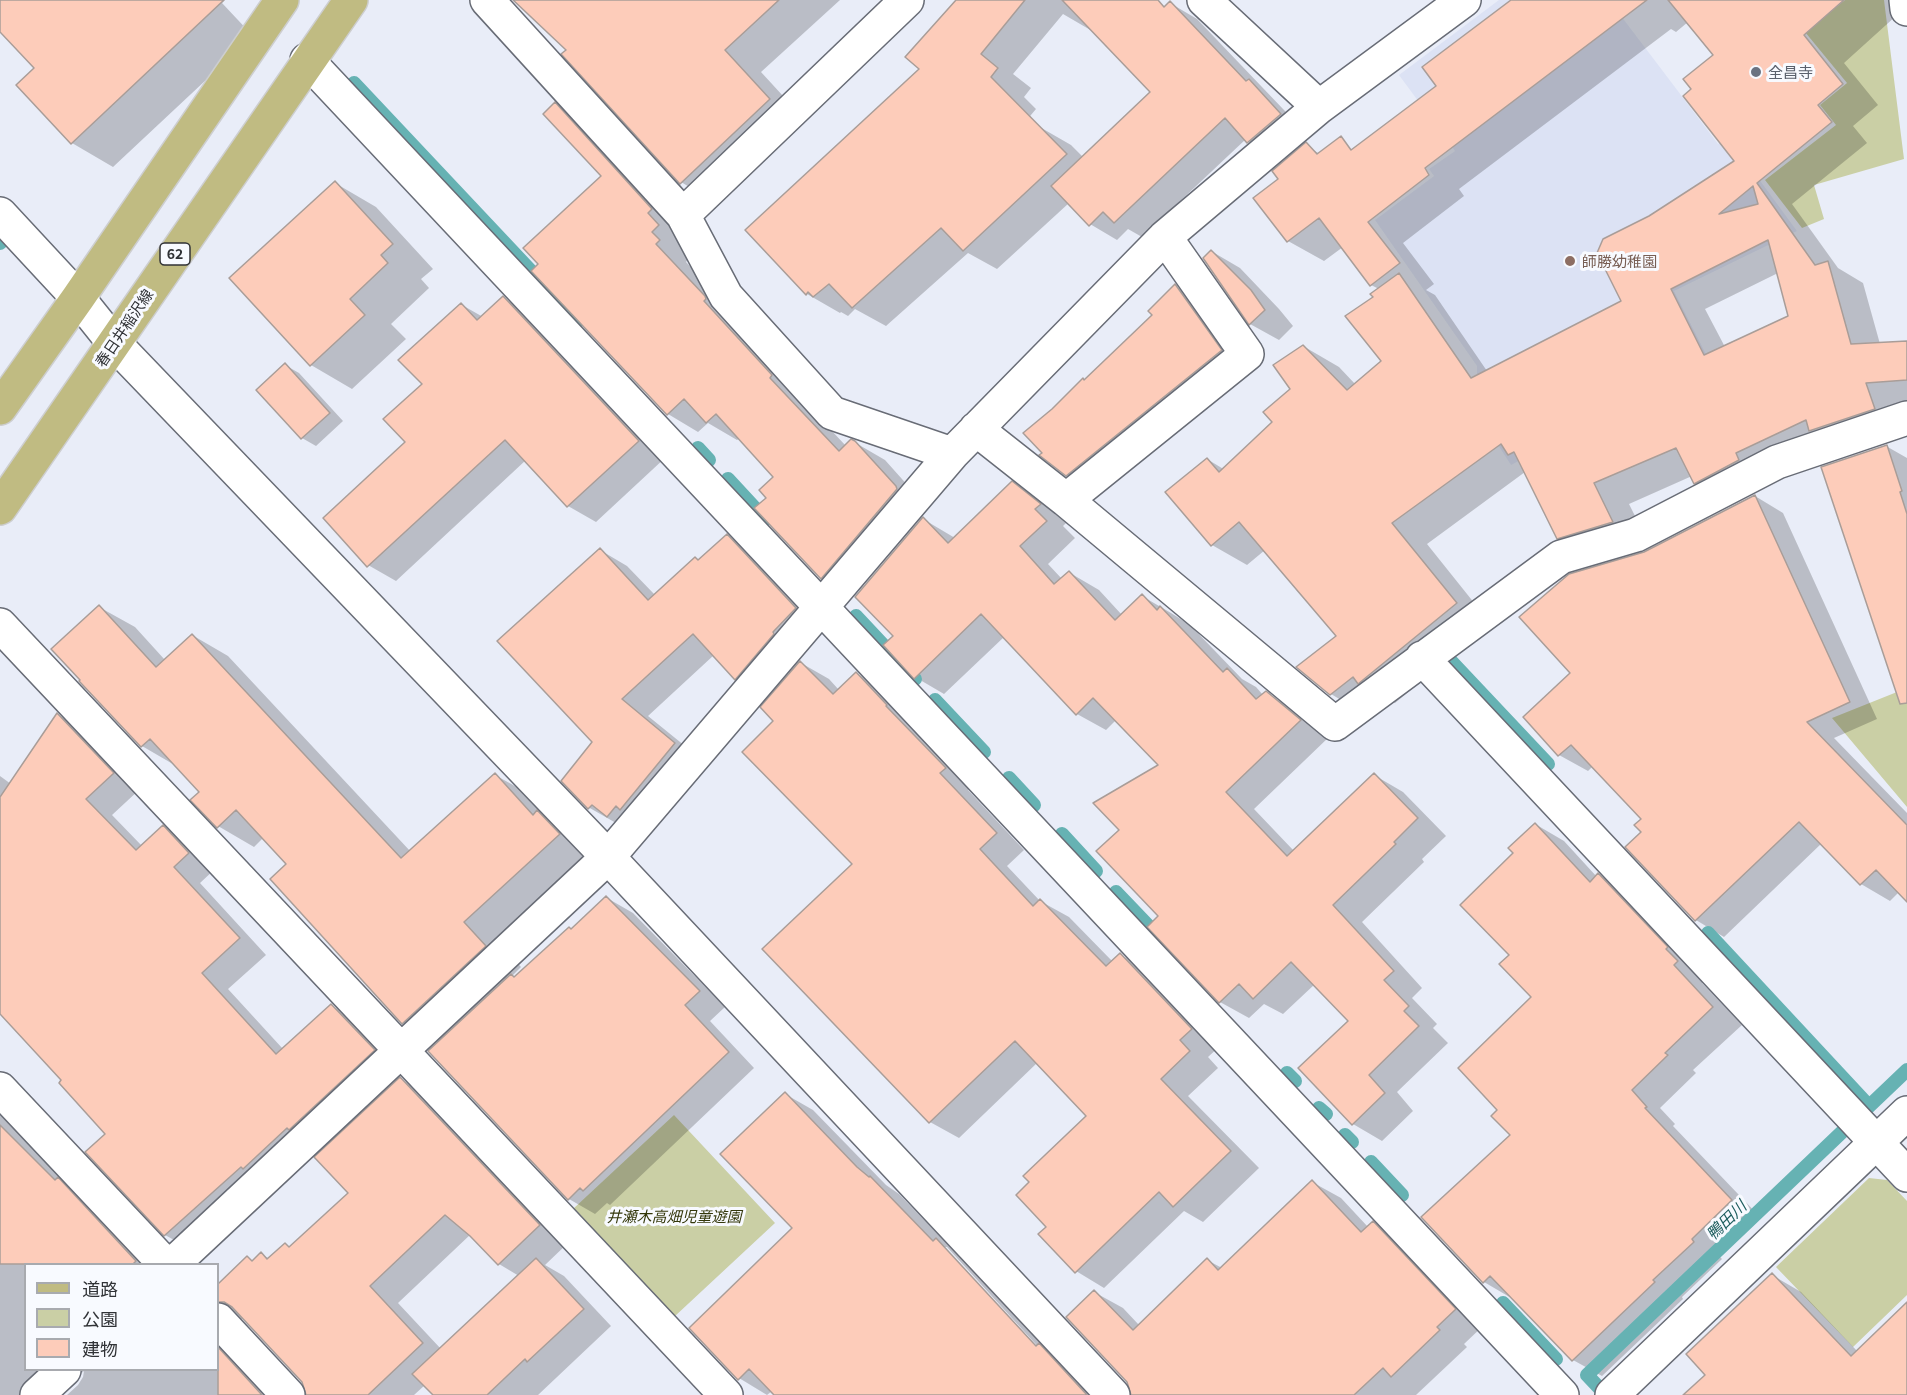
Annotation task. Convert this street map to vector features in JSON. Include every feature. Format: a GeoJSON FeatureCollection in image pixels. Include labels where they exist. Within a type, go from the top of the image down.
{"type":"FeatureCollection","features":[{"type":"Feature","properties":{"kind":"main road"},"geometry":{"type":"LineString","coordinates":[[0,408],[282,0]]}},
{"type":"Feature","properties":{"kind":"main road","name":"春日井稲沢線"},"geometry":{"type":"LineString","coordinates":[[0,508],[307,60],[351,0]]}},
{"type":"Feature","properties":{"kind":"street"},"geometry":{"type":"LineString","coordinates":[[487,0],[683,215],[726,296],[832,413],[952,454]]}},
{"type":"Feature","properties":{"kind":"street"},"geometry":{"type":"LineString","coordinates":[[683,215],[907,0]]}},
{"type":"Feature","properties":{"kind":"street"},"geometry":{"type":"LineString","coordinates":[[1204,0],[1319,107]]}},
{"type":"Feature","properties":{"kind":"street"},"geometry":{"type":"LineString","coordinates":[[173,1263],[608,857],[952,454],[1165,237],[1319,107],[1464,0]]}},
{"type":"Feature","properties":{"kind":"street"},"geometry":{"type":"LineString","coordinates":[[1906,0],[1907,9]]}},
{"type":"Feature","properties":{"kind":"street"},"geometry":{"type":"LineString","coordinates":[[307,60],[1562,1395]]}},
{"type":"Feature","properties":{"kind":"street"},"geometry":{"type":"LineString","coordinates":[[0,214],[78,298],[114,343],[608,857],[1113,1395]]}},
{"type":"Feature","properties":{"kind":"street"},"geometry":{"type":"LineString","coordinates":[[1066,500],[1247,354],[1165,237]]}},
{"type":"Feature","properties":{"kind":"street"},"geometry":{"type":"LineString","coordinates":[[976,429],[1066,500],[1335,724],[1561,557],[1636,535],[1777,462],[1907,418]]}},
{"type":"Feature","properties":{"kind":"street"},"geometry":{"type":"LineString","coordinates":[[0,625],[726,1395]]}},
{"type":"Feature","properties":{"kind":"street"},"geometry":{"type":"LineString","coordinates":[[1422,658],[1907,1175]]}},
{"type":"Feature","properties":{"kind":"street"},"geometry":{"type":"LineString","coordinates":[[0,1089],[164,1263]]}},
{"type":"Feature","properties":{"kind":"street"},"geometry":{"type":"LineString","coordinates":[[1616,1390],[1859,1123],[1907,1113]]}},
{"type":"Feature","properties":{"kind":"street"},"geometry":{"type":"LineString","coordinates":[[219,1321],[288,1395]]}},
{"type":"Feature","properties":{"kind":"street"},"geometry":{"type":"LineString","coordinates":[[37,1395],[63,1371]]}},
{"type":"Feature","properties":{"kind":"shaded area","name":"師勝幼稚園"},"geometry":{"type":"Polygon","coordinates":[[[1499,0],[1609,0],[1718,144],[1728,137],[1797,231],[1674,291],[1711,364],[1511,465],[1463,391],[1477,383],[1477,366],[1375,220],[1434,176],[1429,169],[1455,151],[1399,75],[1499,0]]]}},
{"type":"Feature","properties":{"kind":"green space"},"geometry":{"type":"Polygon","coordinates":[[[1845,0],[1884,0],[1904,159],[1814,185],[1824,219],[1802,228],[1765,180],[1836,125],[1820,105],[1847,83],[1805,32],[1845,0]]]}},
{"type":"Feature","properties":{"kind":"green space"},"geometry":{"type":"Polygon","coordinates":[[[1907,688],[1907,807],[1832,718],[1907,688]]]}},
{"type":"Feature","properties":{"kind":"green space","name":"井瀬木高畑児童遊園"},"geometry":{"type":"Polygon","coordinates":[[[674,1115],[775,1223],[674,1317],[573,1209],[674,1115]]]}},
{"type":"Feature","properties":{"kind":"green space"},"geometry":{"type":"Polygon","coordinates":[[[1869,1178],[1887,1180],[1907,1201],[1907,1295],[1853,1347],[1776,1267],[1869,1178]]]}},
{"type":"Feature","properties":{"kind":"building"},"geometry":{"type":"Polygon","coordinates":[[[0,0],[224,0],[71,144],[16,85],[34,68],[0,32],[0,0]]]}},
{"type":"Feature","properties":{"kind":"building"},"geometry":{"type":"Polygon","coordinates":[[[513,0],[779,0],[725,50],[770,99],[680,184],[561,54],[566,50],[513,0]]]}},
{"type":"Feature","properties":{"kind":"building"},"geometry":{"type":"Polygon","coordinates":[[[956,0],[1025,0],[981,54],[998,68],[991,77],[1067,154],[963,251],[941,228],[852,308],[829,284],[813,297],[808,292],[806,295],[745,230],[919,69],[905,57],[956,0]]]}},
{"type":"Feature","properties":{"kind":"building"},"geometry":{"type":"Polygon","coordinates":[[[1062,0],[1158,0],[1164,7],[1170,1],[1246,81],[1249,79],[1281,114],[1247,143],[1225,118],[1114,223],[1103,212],[1089,226],[1051,186],[1150,92],[1062,0]]]}},
{"type":"Feature","properties":{"kind":"building"},"geometry":{"type":"Polygon","coordinates":[[[1511,0],[1647,0],[1425,168],[1429,175],[1368,222],[1400,263],[1370,286],[1319,218],[1287,242],[1253,198],[1278,179],[1272,171],[1306,142],[1317,154],[1341,136],[1351,150],[1436,86],[1422,67],[1511,0]]]}},
{"type":"Feature","properties":{"kind":"building"},"geometry":{"type":"Polygon","coordinates":[[[1668,0],[1844,0],[1804,35],[1843,84],[1818,105],[1832,122],[1757,183],[1815,265],[1828,261],[1851,344],[1907,341],[1907,380],[1866,383],[1875,409],[1809,431],[1806,420],[1736,453],[1739,460],[1694,484],[1676,448],[1594,483],[1613,522],[1557,539],[1514,452],[1508,455],[1501,444],[1392,523],[1457,603],[1358,684],[1353,677],[1330,695],[1296,667],[1336,636],[1239,522],[1211,546],[1165,492],[1207,458],[1219,472],[1272,422],[1263,412],[1290,389],[1273,365],[1303,345],[1347,390],[1381,361],[1345,316],[1373,297],[1370,294],[1399,273],[1471,378],[1621,301],[1597,253],[1603,239],[1649,216],[1734,161],[1683,96],[1691,89],[1683,79],[1713,55],[1668,0]],[[1753,186],[1719,214],[1758,204],[1753,186]],[[1768,240],[1671,289],[1704,355],[1788,316],[1768,240]]]}},
{"type":"Feature","properties":{"kind":"building"},"geometry":{"type":"Polygon","coordinates":[[[555,102],[652,209],[648,213],[659,225],[652,232],[660,240],[656,244],[705,296],[704,301],[772,375],[770,378],[839,451],[851,439],[855,441],[896,486],[897,489],[821,579],[754,508],[766,498],[759,490],[773,477],[716,414],[706,423],[684,399],[667,415],[531,271],[538,264],[523,248],[601,176],[543,114],[555,102]]]}},
{"type":"Feature","properties":{"kind":"building"},"geometry":{"type":"Polygon","coordinates":[[[335,181],[393,244],[381,255],[388,263],[350,299],[365,315],[310,366],[229,278],[335,181]]]}},
{"type":"Feature","properties":{"kind":"building"},"geometry":{"type":"Polygon","coordinates":[[[1211,250],[1251,290],[1265,310],[1249,325],[1203,258],[1211,250]]]}},
{"type":"Feature","properties":{"kind":"building"},"geometry":{"type":"Polygon","coordinates":[[[1175,284],[1222,350],[1066,476],[1039,455],[1042,453],[1023,433],[1052,409],[1083,378],[1084,380],[1152,315],[1148,311],[1175,284]]]}},
{"type":"Feature","properties":{"kind":"building"},"geometry":{"type":"Polygon","coordinates":[[[503,296],[639,441],[567,507],[505,440],[367,567],[323,518],[405,442],[383,419],[422,384],[398,360],[461,303],[477,320],[503,296]]]}},
{"type":"Feature","properties":{"kind":"building"},"geometry":{"type":"Polygon","coordinates":[[[285,363],[330,413],[301,439],[256,390],[285,363]]]}},
{"type":"Feature","properties":{"kind":"building"},"geometry":{"type":"Polygon","coordinates":[[[1887,445],[1907,514],[1907,703],[1900,704],[1821,467],[1887,445]]]}},
{"type":"Feature","properties":{"kind":"building"},"geometry":{"type":"Polygon","coordinates":[[[1012,481],[1041,504],[1035,509],[1047,521],[1020,546],[1054,584],[1069,571],[1115,620],[1142,594],[1157,610],[1160,606],[1223,672],[1227,668],[1256,699],[1266,691],[1301,720],[1226,792],[1287,856],[1374,773],[1418,818],[1394,842],[1396,844],[1333,905],[1394,971],[1384,980],[1409,1006],[1404,1011],[1419,1026],[1369,1075],[1385,1093],[1352,1125],[1298,1068],[1348,1021],[1291,962],[1253,999],[1239,984],[1219,1003],[1147,927],[1158,916],[1096,851],[1119,830],[1093,803],[1158,765],[1093,698],[1076,715],[981,614],[914,679],[883,645],[893,636],[855,597],[923,517],[948,543],[1012,481]]]}},
{"type":"Feature","properties":{"kind":"building"},"geometry":{"type":"Polygon","coordinates":[[[1755,495],[1850,702],[1807,722],[1907,825],[1907,902],[1876,870],[1860,885],[1799,822],[1695,921],[1625,847],[1641,832],[1634,825],[1641,819],[1571,745],[1558,756],[1523,717],[1570,673],[1519,617],[1569,574],[1644,552],[1755,495]]]}},
{"type":"Feature","properties":{"kind":"building"},"geometry":{"type":"Polygon","coordinates":[[[727,534],[796,608],[773,632],[774,634],[735,680],[693,634],[622,699],[675,743],[620,810],[616,806],[607,817],[592,805],[588,809],[561,781],[592,742],[497,641],[600,548],[648,600],[695,557],[698,560],[727,534]]]}},
{"type":"Feature","properties":{"kind":"building"},"geometry":{"type":"Polygon","coordinates":[[[99,605],[156,667],[192,634],[401,858],[495,773],[533,815],[537,810],[560,834],[464,922],[486,946],[402,1024],[270,879],[286,864],[236,810],[217,828],[190,800],[199,792],[150,739],[141,747],[51,649],[99,605]]]}},
{"type":"Feature","properties":{"kind":"building"},"geometry":{"type":"Polygon","coordinates":[[[800,661],[833,694],[856,672],[946,768],[940,773],[997,833],[980,849],[1033,906],[1040,899],[1106,966],[1120,953],[1192,1029],[1180,1040],[1190,1051],[1161,1079],[1231,1151],[1173,1207],[1159,1192],[1075,1273],[1038,1234],[1046,1227],[1016,1195],[1029,1182],[1023,1176],[1086,1116],[1015,1041],[929,1123],[762,949],[852,864],[742,752],[773,721],[760,707],[800,661]]]}},
{"type":"Feature","properties":{"kind":"building"},"geometry":{"type":"Polygon","coordinates":[[[57,713],[114,773],[86,799],[136,850],[163,825],[189,853],[174,867],[240,938],[202,973],[276,1054],[331,1004],[375,1050],[289,1130],[287,1128],[243,1169],[241,1167],[164,1236],[85,1152],[105,1134],[59,1083],[61,1080],[0,1014],[0,797],[57,713]]]}},
{"type":"Feature","properties":{"kind":"building"},"geometry":{"type":"Polygon","coordinates":[[[1535,823],[1590,882],[1598,873],[1668,947],[1666,949],[1678,961],[1674,965],[1713,1007],[1665,1053],[1668,1055],[1632,1090],[1647,1107],[1645,1108],[1732,1200],[1692,1239],[1694,1242],[1653,1280],[1655,1282],[1572,1361],[1490,1276],[1483,1283],[1421,1217],[1510,1135],[1491,1116],[1497,1110],[1458,1068],[1531,997],[1499,964],[1509,955],[1460,905],[1513,853],[1508,848],[1535,823]]]}},
{"type":"Feature","properties":{"kind":"building"},"geometry":{"type":"Polygon","coordinates":[[[606,896],[700,991],[685,1005],[729,1052],[583,1191],[580,1188],[568,1200],[428,1051],[511,974],[514,977],[606,896]]]}},
{"type":"Feature","properties":{"kind":"building"},"geometry":{"type":"Polygon","coordinates":[[[400,1077],[540,1225],[498,1265],[470,1236],[445,1215],[370,1286],[423,1343],[368,1395],[306,1395],[302,1382],[232,1307],[219,1302],[219,1283],[247,1256],[252,1261],[261,1252],[267,1259],[285,1243],[289,1247],[348,1193],[314,1157],[400,1077]]]}},
{"type":"Feature","properties":{"kind":"building"},"geometry":{"type":"Polygon","coordinates":[[[785,1092],[933,1241],[936,1238],[1036,1346],[1039,1343],[1087,1395],[774,1395],[749,1369],[738,1380],[689,1328],[792,1228],[720,1154],[785,1092]]]}},
{"type":"Feature","properties":{"kind":"building"},"geometry":{"type":"Polygon","coordinates":[[[0,1125],[55,1180],[58,1177],[136,1261],[134,1263],[0,1264],[0,1125]]]}},
{"type":"Feature","properties":{"kind":"building"},"geometry":{"type":"Polygon","coordinates":[[[1312,1180],[1361,1232],[1373,1221],[1456,1309],[1437,1327],[1440,1330],[1391,1377],[1383,1368],[1354,1395],[1131,1395],[1127,1382],[1066,1317],[1094,1290],[1133,1330],[1207,1258],[1218,1270],[1312,1180]]]}},
{"type":"Feature","properties":{"kind":"building"},"geometry":{"type":"Polygon","coordinates":[[[536,1258],[584,1309],[527,1362],[525,1359],[487,1395],[433,1395],[412,1374],[536,1258]]]}},
{"type":"Feature","properties":{"kind":"building"},"geometry":{"type":"Polygon","coordinates":[[[1772,1273],[1851,1356],[1907,1302],[1907,1395],[1683,1395],[1705,1375],[1686,1354],[1772,1273]]]}},
{"type":"Feature","properties":{"kind":"building"},"geometry":{"type":"Polygon","coordinates":[[[219,1348],[262,1395],[218,1395],[218,1371],[219,1348]]]}},
{"type":"Feature","properties":{"kind":"waterway"},"geometry":{"type":"LineString","coordinates":[[354,83],[578,321]]}},
{"type":"Feature","properties":{"kind":"waterway"},"geometry":{"type":"LineString","coordinates":[[698,448],[709,460]]}},
{"type":"Feature","properties":{"kind":"waterway"},"geometry":{"type":"LineString","coordinates":[[728,479],[765,519]]}},
{"type":"Feature","properties":{"kind":"waterway"},"geometry":{"type":"LineString","coordinates":[[856,616],[915,679]]}},
{"type":"Feature","properties":{"kind":"waterway"},"geometry":{"type":"LineString","coordinates":[[1450,660],[1548,764]]}},
{"type":"Feature","properties":{"kind":"waterway"},"geometry":{"type":"LineString","coordinates":[[935,700],[984,752]]}},
{"type":"Feature","properties":{"kind":"waterway"},"geometry":{"type":"LineString","coordinates":[[1009,778],[1034,805]]}},
{"type":"Feature","properties":{"kind":"waterway"},"geometry":{"type":"LineString","coordinates":[[1062,834],[1096,871]]}},
{"type":"Feature","properties":{"kind":"waterway"},"geometry":{"type":"LineString","coordinates":[[1116,892],[1160,938]]}},
{"type":"Feature","properties":{"kind":"waterway"},"geometry":{"type":"LineString","coordinates":[[1708,933],[1869,1106]]}},
{"type":"Feature","properties":{"kind":"waterway","name":"鴨田川"},"geometry":{"type":"LineString","coordinates":[[1606,1395],[1587,1375],[1907,1070]]}},
{"type":"Feature","properties":{"kind":"waterway"},"geometry":{"type":"LineString","coordinates":[[1287,1073],[1295,1081]]}},
{"type":"Feature","properties":{"kind":"waterway"},"geometry":{"type":"LineString","coordinates":[[1319,1108],[1326,1114]]}},
{"type":"Feature","properties":{"kind":"waterway"},"geometry":{"type":"LineString","coordinates":[[1345,1135],[1352,1142]]}},
{"type":"Feature","properties":{"kind":"waterway"},"geometry":{"type":"LineString","coordinates":[[1371,1162],[1402,1195]]}},
{"type":"Feature","properties":{"kind":"waterway"},"geometry":{"type":"LineString","coordinates":[[1503,1303],[1556,1359]]}},
{"type":"Feature","properties":{"kind":"place","name":"全昌寺"},"geometry":{"type":"Point","coordinates":[1756,72]}},
{"type":"Feature","properties":{"kind":"place","name":"師勝幼稚園"},"geometry":{"type":"Point","coordinates":[1570,261]}}]}
